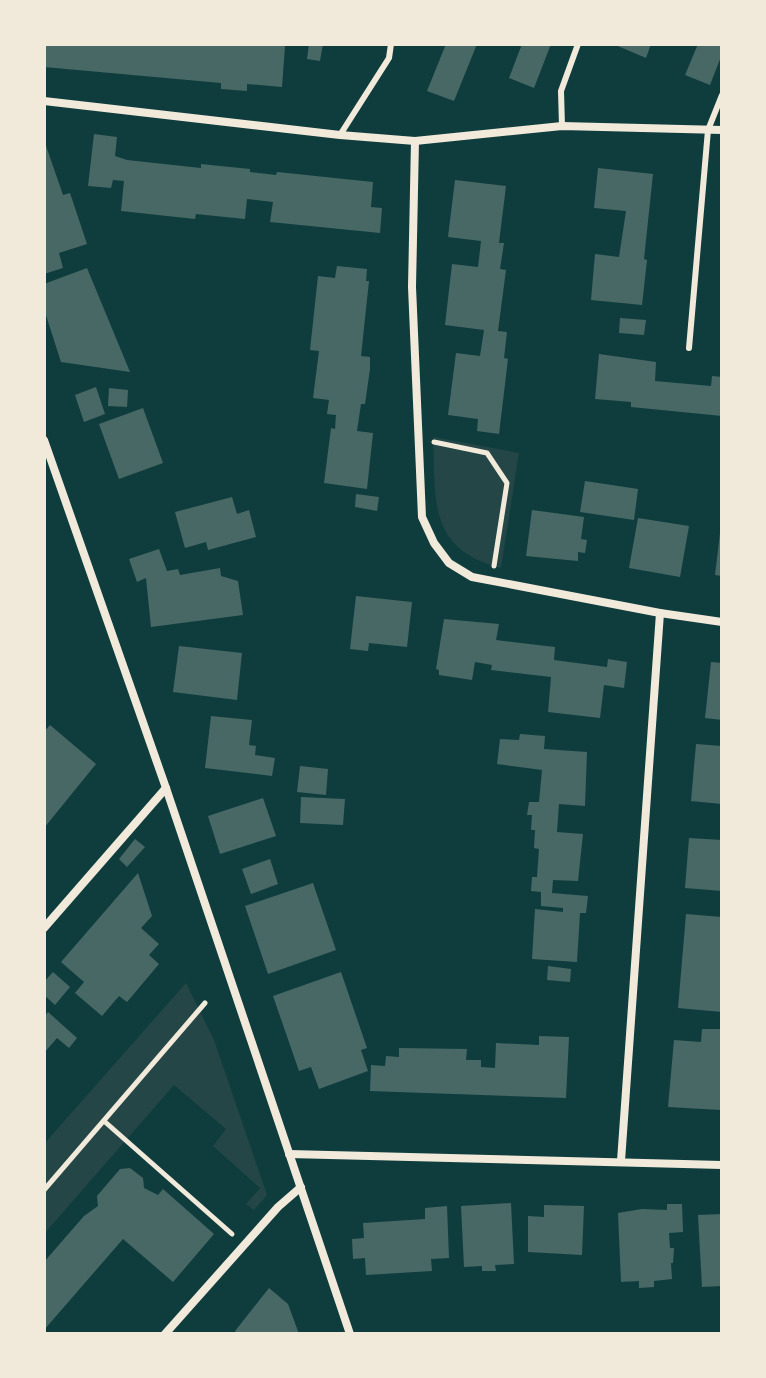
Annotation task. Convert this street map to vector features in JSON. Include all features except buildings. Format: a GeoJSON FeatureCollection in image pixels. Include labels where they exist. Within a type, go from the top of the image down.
{"type":"FeatureCollection","features":[{"type":"Feature","properties":{"kind":"street"},"geometry":{"type":"LineString","coordinates":[[44,101],[415,141],[562,126],[722,130]]}},
{"type":"Feature","properties":{"kind":"street"},"geometry":{"type":"LineString","coordinates":[[415,141],[412,287],[417,439],[422,517],[434,543],[449,563],[472,577],[722,622]]}},
{"type":"Feature","properties":{"kind":"street"},"geometry":{"type":"LineString","coordinates":[[44,440],[46,454],[166,788],[350,1334]]}},
{"type":"Feature","properties":{"kind":"street"},"geometry":{"type":"LineString","coordinates":[[621,1161],[660,613]]}},
{"type":"Feature","properties":{"kind":"street"},"geometry":{"type":"LineString","coordinates":[[44,928],[166,788]]}},
{"type":"Feature","properties":{"kind":"street"},"geometry":{"type":"LineString","coordinates":[[289,1154],[722,1165]]}},
{"type":"Feature","properties":{"kind":"street"},"geometry":{"type":"LineString","coordinates":[[165,1334],[278,1207],[301,1187]]}},
{"type":"Feature","properties":{"kind":"lane"},"geometry":{"type":"LineString","coordinates":[[340,135],[389,58],[391,44]]}},
{"type":"Feature","properties":{"kind":"lane"},"geometry":{"type":"LineString","coordinates":[[562,126],[561,91],[578,44]]}},
{"type":"Feature","properties":{"kind":"lane"},"geometry":{"type":"LineString","coordinates":[[689,348],[708,130],[722,95]]}},
{"type":"Feature","properties":{"kind":"path"},"geometry":{"type":"LineString","coordinates":[[417,439],[487,453],[507,483],[492,581]]}},
{"type":"Feature","properties":{"kind":"path"},"geometry":{"type":"LineString","coordinates":[[44,1190],[205,1003]]}},
{"type":"Feature","properties":{"kind":"path"},"geometry":{"type":"LineString","coordinates":[[104,1121],[244,1245]]}},
{"type":"Feature","properties":{"kind":"shaded area"},"geometry":{"type":"Polygon","coordinates":[[[433,437],[519,453],[501,568],[477,560],[448,535],[436,501],[433,437]]]}},
{"type":"Feature","properties":{"kind":"shaded area"},"geometry":{"type":"Polygon","coordinates":[[[186,983],[214,1040],[267,1195],[254,1210],[246,1204],[260,1188],[213,1146],[226,1129],[174,1085],[44,1234],[44,1144],[186,983]]]}}]}
